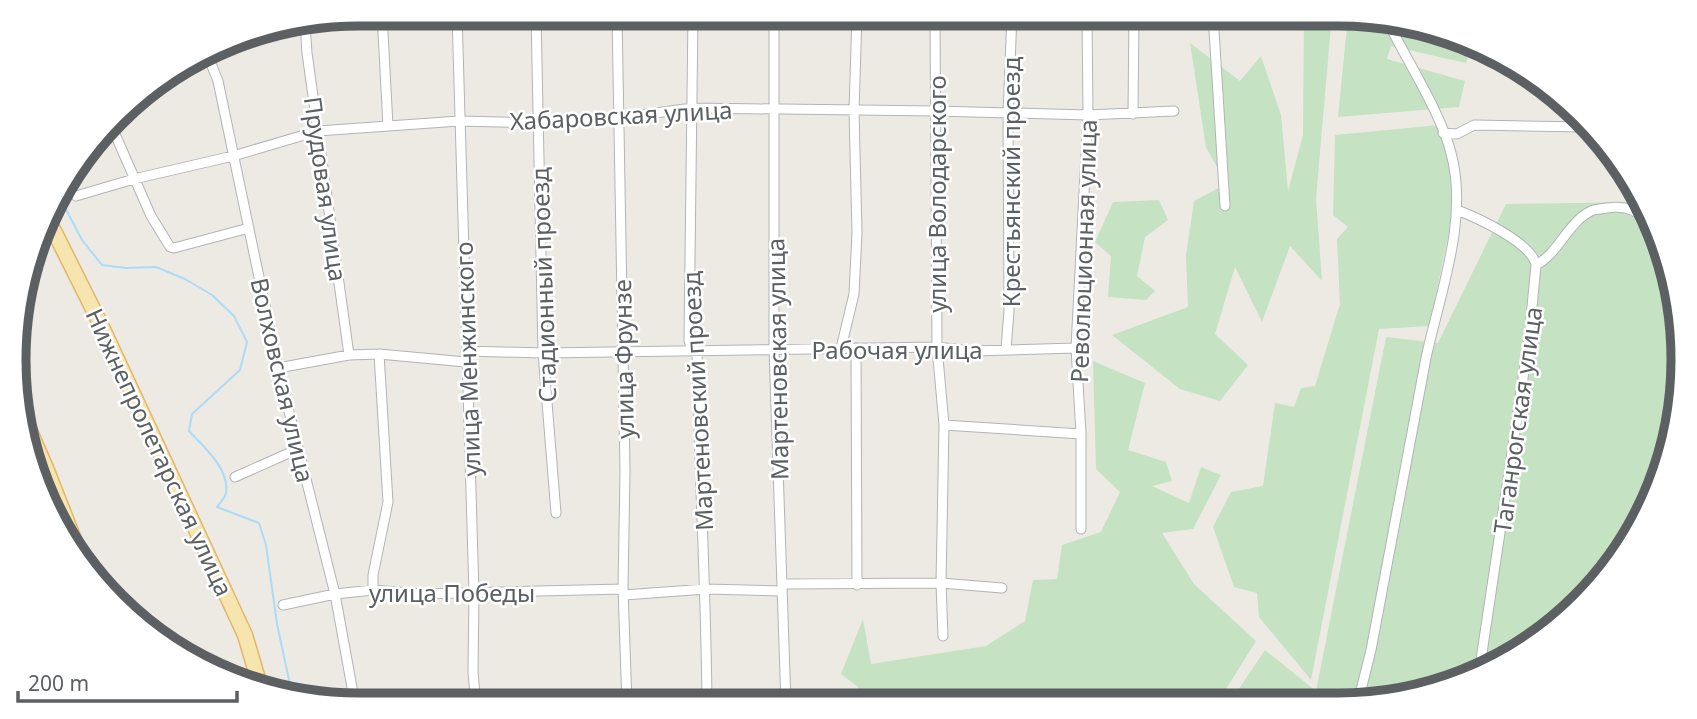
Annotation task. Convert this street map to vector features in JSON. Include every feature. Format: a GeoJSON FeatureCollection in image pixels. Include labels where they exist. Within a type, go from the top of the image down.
{"type":"FeatureCollection","features":[{"type":"Feature","properties":{"kind":"main road","name":"Нижнепролетарская улица"},"geometry":{"type":"LineString","coordinates":[[53,229],[102,327],[227,597],[244,635],[257,676]]}},
{"type":"Feature","properties":{"kind":"main road"},"geometry":{"type":"LineString","coordinates":[[41,457],[58,501]]}},
{"type":"Feature","properties":{"kind":"street"},"geometry":{"type":"LineString","coordinates":[[383,26],[388,126]]}},
{"type":"Feature","properties":{"kind":"street","name":"улица Менжинского"},"geometry":{"type":"LineString","coordinates":[[457,26],[474,594],[474,693]]}},
{"type":"Feature","properties":{"kind":"street","name":"Стадионный проезд"},"geometry":{"type":"LineString","coordinates":[[536,26],[543,353],[556,513]]}},
{"type":"Feature","properties":{"kind":"street","name":"улица Фрунзе"},"geometry":{"type":"LineString","coordinates":[[617,26],[627,693]]}},
{"type":"Feature","properties":{"kind":"street","name":"Мартеновский проезд"},"geometry":{"type":"LineString","coordinates":[[693,26],[689,341],[691,347],[697,351],[699,470],[706,589],[707,693]]}},
{"type":"Feature","properties":{"kind":"street","name":"Мартеновская улица"},"geometry":{"type":"LineString","coordinates":[[774,26],[774,349],[786,693]]}},
{"type":"Feature","properties":{"kind":"street"},"geometry":{"type":"LineString","coordinates":[[841,348],[854,294],[857,233],[854,111],[857,26]]}},
{"type":"Feature","properties":{"kind":"street","name":"улица Володарского"},"geometry":{"type":"LineString","coordinates":[[936,26],[937,347],[944,425],[941,583],[943,636]]}},
{"type":"Feature","properties":{"kind":"street","name":"Крестьянский проезд"},"geometry":{"type":"LineString","coordinates":[[1006,349],[1009,311],[1007,114],[1011,26]]}},
{"type":"Feature","properties":{"kind":"street","name":"Революционная улица"},"geometry":{"type":"LineString","coordinates":[[1081,529],[1081,434],[1076,348],[1088,115],[1087,26]]}},
{"type":"Feature","properties":{"kind":"street"},"geometry":{"type":"LineString","coordinates":[[1133,114],[1134,26]]}},
{"type":"Feature","properties":{"kind":"street"},"geometry":{"type":"LineString","coordinates":[[1214,26],[1225,206]]}},
{"type":"Feature","properties":{"kind":"street","name":"Прудовая улица"},"geometry":{"type":"LineString","coordinates":[[306,31],[349,355]]}},
{"type":"Feature","properties":{"kind":"street"},"geometry":{"type":"LineString","coordinates":[[1361,692],[1371,650],[1426,358],[1444,290],[1457,210],[1457,178],[1451,150],[1393,31]]}},
{"type":"Feature","properties":{"kind":"street","name":"Волховская улица"},"geometry":{"type":"LineString","coordinates":[[210,62],[218,81],[278,368],[335,594],[353,693]]}},
{"type":"Feature","properties":{"kind":"street","name":"Хабаровская улица"},"geometry":{"type":"LineString","coordinates":[[76,196],[318,131],[459,121],[538,123],[619,118],[692,108],[1088,115],[1174,111]]}},
{"type":"Feature","properties":{"kind":"street"},"geometry":{"type":"LineString","coordinates":[[1443,133],[1457,134],[1474,125],[1576,127]]}},
{"type":"Feature","properties":{"kind":"street"},"geometry":{"type":"LineString","coordinates":[[115,134],[134,179],[170,247],[249,228]]}},
{"type":"Feature","properties":{"kind":"street"},"geometry":{"type":"LineString","coordinates":[[1457,210],[1477,217],[1513,239],[1535,258],[1536,265],[1549,259],[1569,232],[1590,212],[1628,207],[1635,210]]}},
{"type":"Feature","properties":{"kind":"street","name":"Таганрогская улица"},"geometry":{"type":"LineString","coordinates":[[1481,660],[1527,352],[1536,265]]}},
{"type":"Feature","properties":{"kind":"street","name":"Рабочая улица"},"geometry":{"type":"LineString","coordinates":[[466,351],[622,353],[841,348],[937,347],[972,351],[1076,348]]}},
{"type":"Feature","properties":{"kind":"street"},"geometry":{"type":"LineString","coordinates":[[856,348],[857,585]]}},
{"type":"Feature","properties":{"kind":"street"},"geometry":{"type":"LineString","coordinates":[[278,368],[349,355],[467,362]]}},
{"type":"Feature","properties":{"kind":"street"},"geometry":{"type":"LineString","coordinates":[[373,590],[373,575],[388,502],[379,355]]}},
{"type":"Feature","properties":{"kind":"street"},"geometry":{"type":"LineString","coordinates":[[944,425],[1081,434]]}},
{"type":"Feature","properties":{"kind":"street"},"geometry":{"type":"LineString","coordinates":[[235,477],[298,449]]}},
{"type":"Feature","properties":{"kind":"street","name":"улица Победы"},"geometry":{"type":"LineString","coordinates":[[283,605],[335,594],[373,590],[474,594],[941,583],[1002,588]]}},
{"type":"Feature","properties":{"kind":"green space"},"geometry":{"type":"Polygon","coordinates":[[[1304,26],[1331,26],[1316,198],[1322,281],[1290,246],[1262,322],[1235,267],[1215,334],[1248,365],[1220,401],[1180,389],[1112,335],[1188,307],[1186,256],[1194,201],[1226,184],[1206,147],[1190,43],[1240,81],[1261,56],[1281,115],[1288,191],[1303,135],[1304,26]]]}},
{"type":"Feature","properties":{"kind":"green space"},"geometry":{"type":"Polygon","coordinates":[[[1347,26],[1403,33],[1445,44],[1469,54],[1466,63],[1391,46],[1387,59],[1465,81],[1459,107],[1338,117],[1347,26]]]}},
{"type":"Feature","properties":{"kind":"green space"},"geometry":{"type":"Polygon","coordinates":[[[1439,125],[1458,191],[1429,326],[1379,329],[1311,680],[1259,617],[1257,593],[1234,587],[1213,527],[1231,492],[1263,486],[1275,403],[1294,407],[1301,388],[1315,386],[1340,304],[1337,239],[1348,227],[1333,215],[1335,135],[1439,125]]]}},
{"type":"Feature","properties":{"kind":"green space"},"geometry":{"type":"Polygon","coordinates":[[[1159,200],[1168,220],[1145,237],[1137,276],[1155,291],[1146,300],[1108,297],[1111,256],[1095,242],[1113,202],[1159,200]]]}},
{"type":"Feature","properties":{"kind":"green space"},"geometry":{"type":"Polygon","coordinates":[[[1631,202],[1653,252],[1668,316],[1671,360],[1668,403],[1653,467],[1626,526],[1602,562],[1557,610],[1523,637],[1465,667],[1424,681],[1381,690],[1338,693],[1236,693],[1265,650],[1316,691],[1386,337],[1438,343],[1506,204],[1631,202]]]}},
{"type":"Feature","properties":{"kind":"green space"},"geometry":{"type":"Polygon","coordinates":[[[1093,361],[1145,383],[1128,450],[1166,462],[1172,481],[1152,486],[1189,503],[1201,467],[1221,475],[1193,529],[1162,533],[1194,584],[1256,641],[1224,693],[857,693],[858,687],[841,674],[863,619],[871,664],[986,646],[1025,621],[1033,580],[1057,579],[1062,545],[1101,532],[1120,492],[1096,469],[1093,361]]]}},
{"type":"Feature","properties":{"kind":"waterway"},"geometry":{"type":"LineString","coordinates":[[64,206],[82,240],[102,265],[126,268],[156,267],[185,279],[212,295],[234,316],[247,342],[240,370],[192,414],[189,431],[208,451],[224,475],[226,493],[217,507],[259,523],[266,545],[277,624],[290,685]]}}]}
